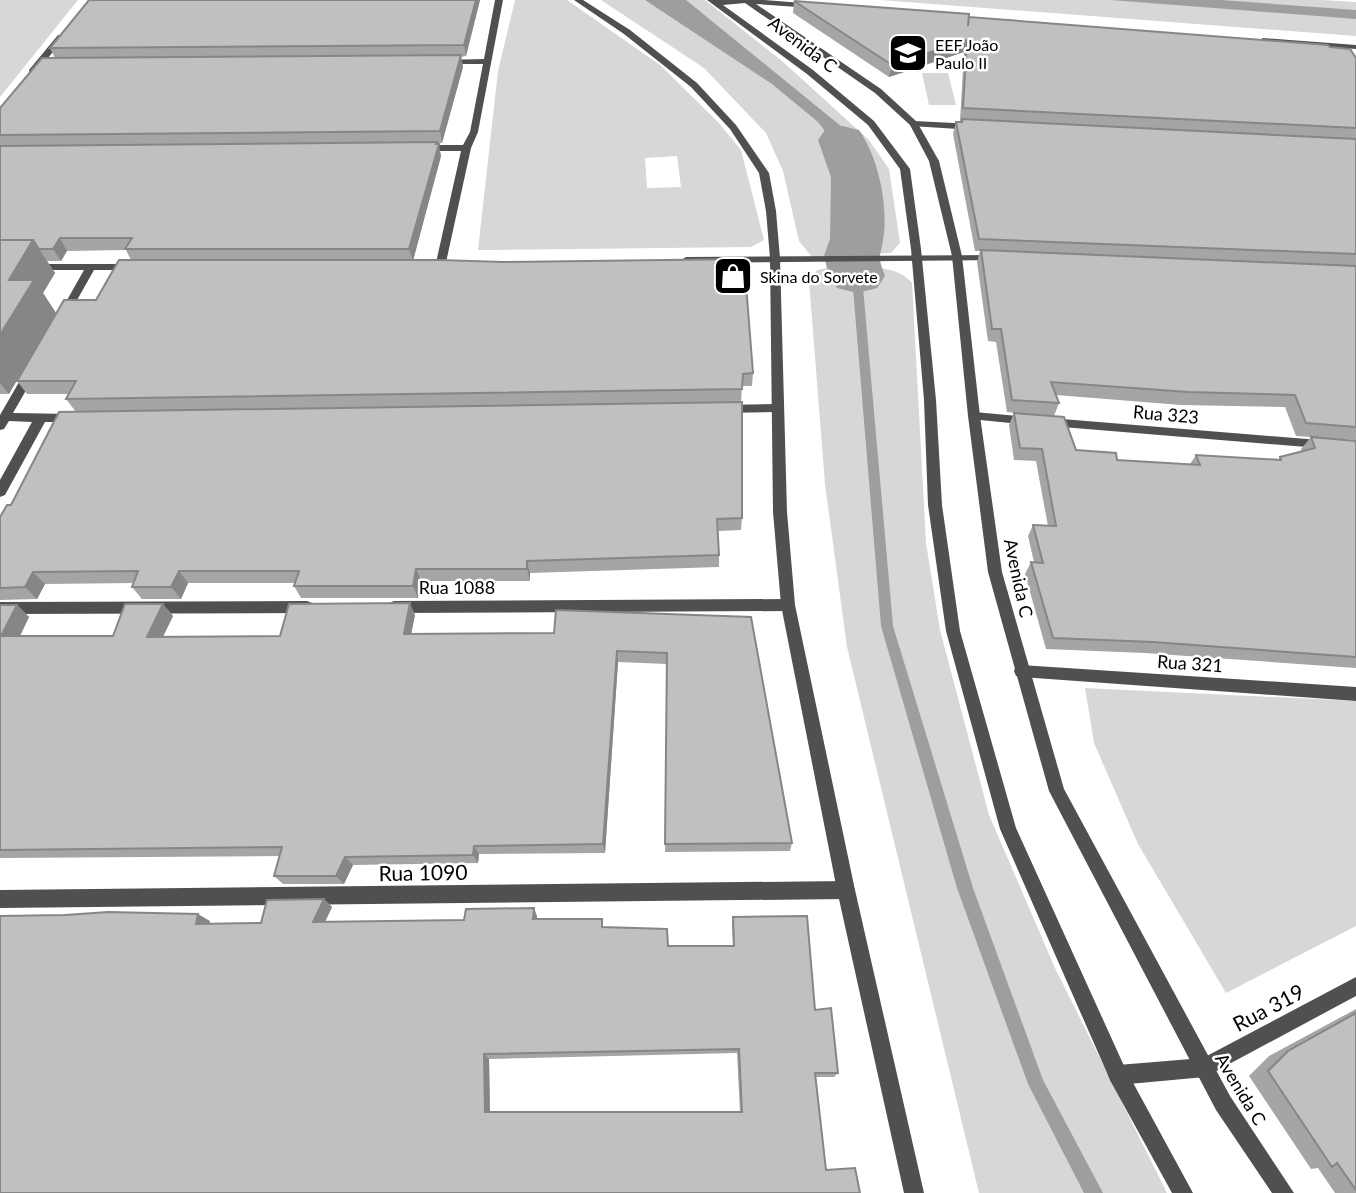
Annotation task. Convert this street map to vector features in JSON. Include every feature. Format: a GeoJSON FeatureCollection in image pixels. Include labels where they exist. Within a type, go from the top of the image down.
{"type":"FeatureCollection","features":[{"type":"Feature","properties":{"kind":"street"},"geometry":{"type":"LineString","coordinates":[[440,267],[466,148],[474,132],[499,0]]}},
{"type":"Feature","properties":{"kind":"street"},"geometry":{"type":"LineString","coordinates":[[578,0],[627,32],[684,78],[733,127],[764,173],[775,258],[780,512],[788,605],[846,890],[914,1193]]}},
{"type":"Feature","properties":{"kind":"street"},"geometry":{"type":"LineString","coordinates":[[714,2],[746,0],[816,6]]}},
{"type":"Feature","properties":{"kind":"street","name":"Avenida C"},"geometry":{"type":"LineString","coordinates":[[746,0],[878,91],[914,124],[934,161],[957,256],[974,416],[995,572],[1057,791],[1223,1103],[1284,1193]]}},
{"type":"Feature","properties":{"kind":"street","name":"Avenida C"},"geometry":{"type":"LineString","coordinates":[[714,2],[810,72],[871,123],[905,169],[917,260],[930,400],[935,505],[953,631],[1008,829],[1118,1075],[1183,1193]]}},
{"type":"Feature","properties":{"kind":"street"},"geometry":{"type":"LineString","coordinates":[[23,83],[64,32]]}},
{"type":"Feature","properties":{"kind":"street"},"geometry":{"type":"LineString","coordinates":[[1259,39],[1356,47]]}},
{"type":"Feature","properties":{"kind":"street"},"geometry":{"type":"LineString","coordinates":[[433,62],[488,61]]}},
{"type":"Feature","properties":{"kind":"street"},"geometry":{"type":"LineString","coordinates":[[38,65],[52,65]]}},
{"type":"Feature","properties":{"kind":"street"},"geometry":{"type":"LineString","coordinates":[[914,124],[983,127]]}},
{"type":"Feature","properties":{"kind":"street"},"geometry":{"type":"LineString","coordinates":[[411,149],[466,148]]}},
{"type":"Feature","properties":{"kind":"street"},"geometry":{"type":"LineString","coordinates":[[677,260],[775,258],[865,261],[957,256],[1012,258]]}},
{"type":"Feature","properties":{"kind":"street"},"geometry":{"type":"LineString","coordinates":[[0,267],[147,267]]}},
{"type":"Feature","properties":{"kind":"street"},"geometry":{"type":"LineString","coordinates":[[58,324],[91,267]]}},
{"type":"Feature","properties":{"kind":"street"},"geometry":{"type":"LineString","coordinates":[[426,267],[454,267]]}},
{"type":"Feature","properties":{"kind":"street"},"geometry":{"type":"LineString","coordinates":[[3,422],[38,359]]}},
{"type":"Feature","properties":{"kind":"street"},"geometry":{"type":"LineString","coordinates":[[708,409],[777,408]]}},
{"type":"Feature","properties":{"kind":"street","name":"Rua 323"},"geometry":{"type":"LineString","coordinates":[[974,416],[1356,447]]}},
{"type":"Feature","properties":{"kind":"street"},"geometry":{"type":"LineString","coordinates":[[3,422],[82,418]]}},
{"type":"Feature","properties":{"kind":"street"},"geometry":{"type":"LineString","coordinates":[[0,492],[40,419]]}},
{"type":"Feature","properties":{"kind":"street","name":"Rua 1088"},"geometry":{"type":"LineString","coordinates":[[373,607],[788,605]]}},
{"type":"Feature","properties":{"kind":"street"},"geometry":{"type":"LineString","coordinates":[[0,608],[318,607]]}},
{"type":"Feature","properties":{"kind":"street","name":"Rua 321"},"geometry":{"type":"LineString","coordinates":[[1021,671],[1356,694]]}},
{"type":"Feature","properties":{"kind":"street","name":"Rua 1090"},"geometry":{"type":"LineString","coordinates":[[0,899],[846,890]]}},
{"type":"Feature","properties":{"kind":"street","name":"Rua 319"},"geometry":{"type":"LineString","coordinates":[[1118,1075],[1205,1067],[1356,986]]}},
{"type":"Feature","properties":{"kind":"shaded area"},"geometry":{"type":"Polygon","coordinates":[[[0,0],[78,0],[0,97],[0,0]]]}},
{"type":"Feature","properties":{"kind":"shaded area"},"geometry":{"type":"Polygon","coordinates":[[[515,0],[567,0],[660,65],[718,122],[741,150],[764,240],[751,247],[478,250],[498,71],[515,0]],[[677,156],[645,158],[647,188],[681,187],[677,156]]]}},
{"type":"Feature","properties":{"kind":"shaded area"},"geometry":{"type":"Polygon","coordinates":[[[601,0],[705,0],[782,61],[869,140],[889,169],[900,243],[891,253],[812,257],[799,241],[783,171],[766,133],[704,68],[601,0]]]}},
{"type":"Feature","properties":{"kind":"shaded area"},"geometry":{"type":"Polygon","coordinates":[[[645,0],[686,0],[842,127],[858,154],[865,203],[866,241],[848,238],[844,173],[834,143],[818,122],[772,84],[645,0]]]}},
{"type":"Feature","properties":{"kind":"shaded area"},"geometry":{"type":"Polygon","coordinates":[[[880,0],[1356,2],[1356,36],[880,0]]]}},
{"type":"Feature","properties":{"kind":"shaded area"},"geometry":{"type":"Polygon","coordinates":[[[1111,0],[1221,0],[1356,10],[1356,19],[1111,0]]]}},
{"type":"Feature","properties":{"kind":"shaded area"},"geometry":{"type":"Polygon","coordinates":[[[922,73],[948,73],[956,105],[929,105],[922,73]]]}},
{"type":"Feature","properties":{"kind":"shaded area"},"geometry":{"type":"Polygon","coordinates":[[[832,267],[886,269],[905,276],[912,283],[926,543],[940,630],[989,815],[1055,968],[1167,1193],[979,1193],[847,647],[825,484],[809,281],[817,270],[832,267]]]}},
{"type":"Feature","properties":{"kind":"shaded area"},"geometry":{"type":"Polygon","coordinates":[[[1085,688],[1356,701],[1356,926],[1226,993],[1138,844],[1094,743],[1085,688]]]}},
{"type":"Feature","properties":{"kind":"building"},"geometry":{"type":"Polygon","coordinates":[[[89,0],[476,0],[464,45],[50,48],[89,0]]]}},
{"type":"Feature","properties":{"kind":"building"},"geometry":{"type":"Polygon","coordinates":[[[794,1],[969,14],[968,26],[969,17],[1328,45],[1350,49],[1356,58],[1356,128],[963,108],[967,40],[892,65],[794,1]]]}},
{"type":"Feature","properties":{"kind":"building"},"geometry":{"type":"Polygon","coordinates":[[[461,55],[440,131],[0,135],[0,108],[42,58],[461,55]]]}},
{"type":"Feature","properties":{"kind":"building"},"geometry":{"type":"Polygon","coordinates":[[[962,119],[1356,139],[1356,254],[979,239],[956,122],[962,122],[962,119]]]}},
{"type":"Feature","properties":{"kind":"building"},"geometry":{"type":"Polygon","coordinates":[[[437,142],[436,144],[439,144],[409,249],[125,249],[132,238],[60,238],[53,249],[39,249],[33,240],[0,240],[0,146],[437,142]]]}},
{"type":"Feature","properties":{"kind":"building"},"geometry":{"type":"Polygon","coordinates":[[[0,240],[33,240],[9,280],[34,280],[0,335],[0,240]]]}},
{"type":"Feature","properties":{"kind":"building"},"geometry":{"type":"Polygon","coordinates":[[[981,250],[1356,266],[1356,427],[1306,423],[1295,395],[1188,392],[1051,382],[1059,403],[1012,400],[1001,329],[992,329],[981,250]]]}},
{"type":"Feature","properties":{"kind":"building"},"geometry":{"type":"Polygon","coordinates":[[[744,259],[753,373],[743,374],[742,389],[66,399],[76,381],[17,381],[64,300],[96,300],[119,260],[503,262],[744,259]]]}},
{"type":"Feature","properties":{"kind":"building"},"geometry":{"type":"Polygon","coordinates":[[[742,402],[742,518],[717,519],[719,555],[527,561],[527,569],[416,569],[413,586],[294,586],[299,571],[179,571],[171,587],[132,587],[138,571],[33,572],[25,587],[0,588],[0,517],[7,505],[11,505],[59,412],[742,402]]]}},
{"type":"Feature","properties":{"kind":"building"},"geometry":{"type":"Polygon","coordinates":[[[1014,413],[1064,417],[1076,450],[1116,453],[1117,460],[1200,465],[1196,455],[1281,460],[1280,457],[1315,448],[1311,437],[1356,441],[1356,657],[1153,642],[1053,638],[1031,562],[1043,563],[1033,525],[1056,526],[1042,449],[1020,448],[1014,413]]]}},
{"type":"Feature","properties":{"kind":"building"},"geometry":{"type":"Polygon","coordinates":[[[410,603],[404,634],[554,633],[556,610],[751,617],[792,843],[665,844],[667,653],[617,651],[603,844],[474,846],[473,855],[345,857],[336,876],[274,876],[282,847],[0,850],[0,605],[17,605],[1,636],[113,636],[125,604],[163,604],[147,637],[280,636],[289,604],[410,603]]]}},
{"type":"Feature","properties":{"kind":"building"},"geometry":{"type":"Polygon","coordinates":[[[324,899],[313,922],[464,920],[466,909],[534,908],[533,919],[602,919],[602,927],[667,929],[668,946],[734,946],[733,917],[807,916],[815,1010],[831,1008],[838,1073],[815,1073],[826,1170],[855,1168],[860,1193],[0,1193],[0,916],[108,912],[198,914],[196,924],[261,923],[267,900],[324,899]],[[739,1049],[484,1054],[485,1112],[742,1112],[739,1049]]]}},
{"type":"Feature","properties":{"kind":"building"},"geometry":{"type":"Polygon","coordinates":[[[1356,1013],[1356,1190],[1337,1163],[1332,1167],[1268,1071],[1288,1051],[1356,1013]]]}},
{"type":"Feature","properties":{"kind":"waterway"},"geometry":{"type":"LineString","coordinates":[[842,140],[856,177],[857,239],[851,256],[857,276]]}},
{"type":"Feature","properties":{"kind":"waterway"},"geometry":{"type":"LineString","coordinates":[[857,276],[887,626],[965,888],[1036,1084],[1094,1193]]}},
{"type":"Feature","properties":{"kind":"place","name":"EEF João Paulo II"},"geometry":{"type":"Point","coordinates":[908,53]}},
{"type":"Feature","properties":{"kind":"place","name":"Skina do Sorvete"},"geometry":{"type":"Point","coordinates":[733,276]}}]}
